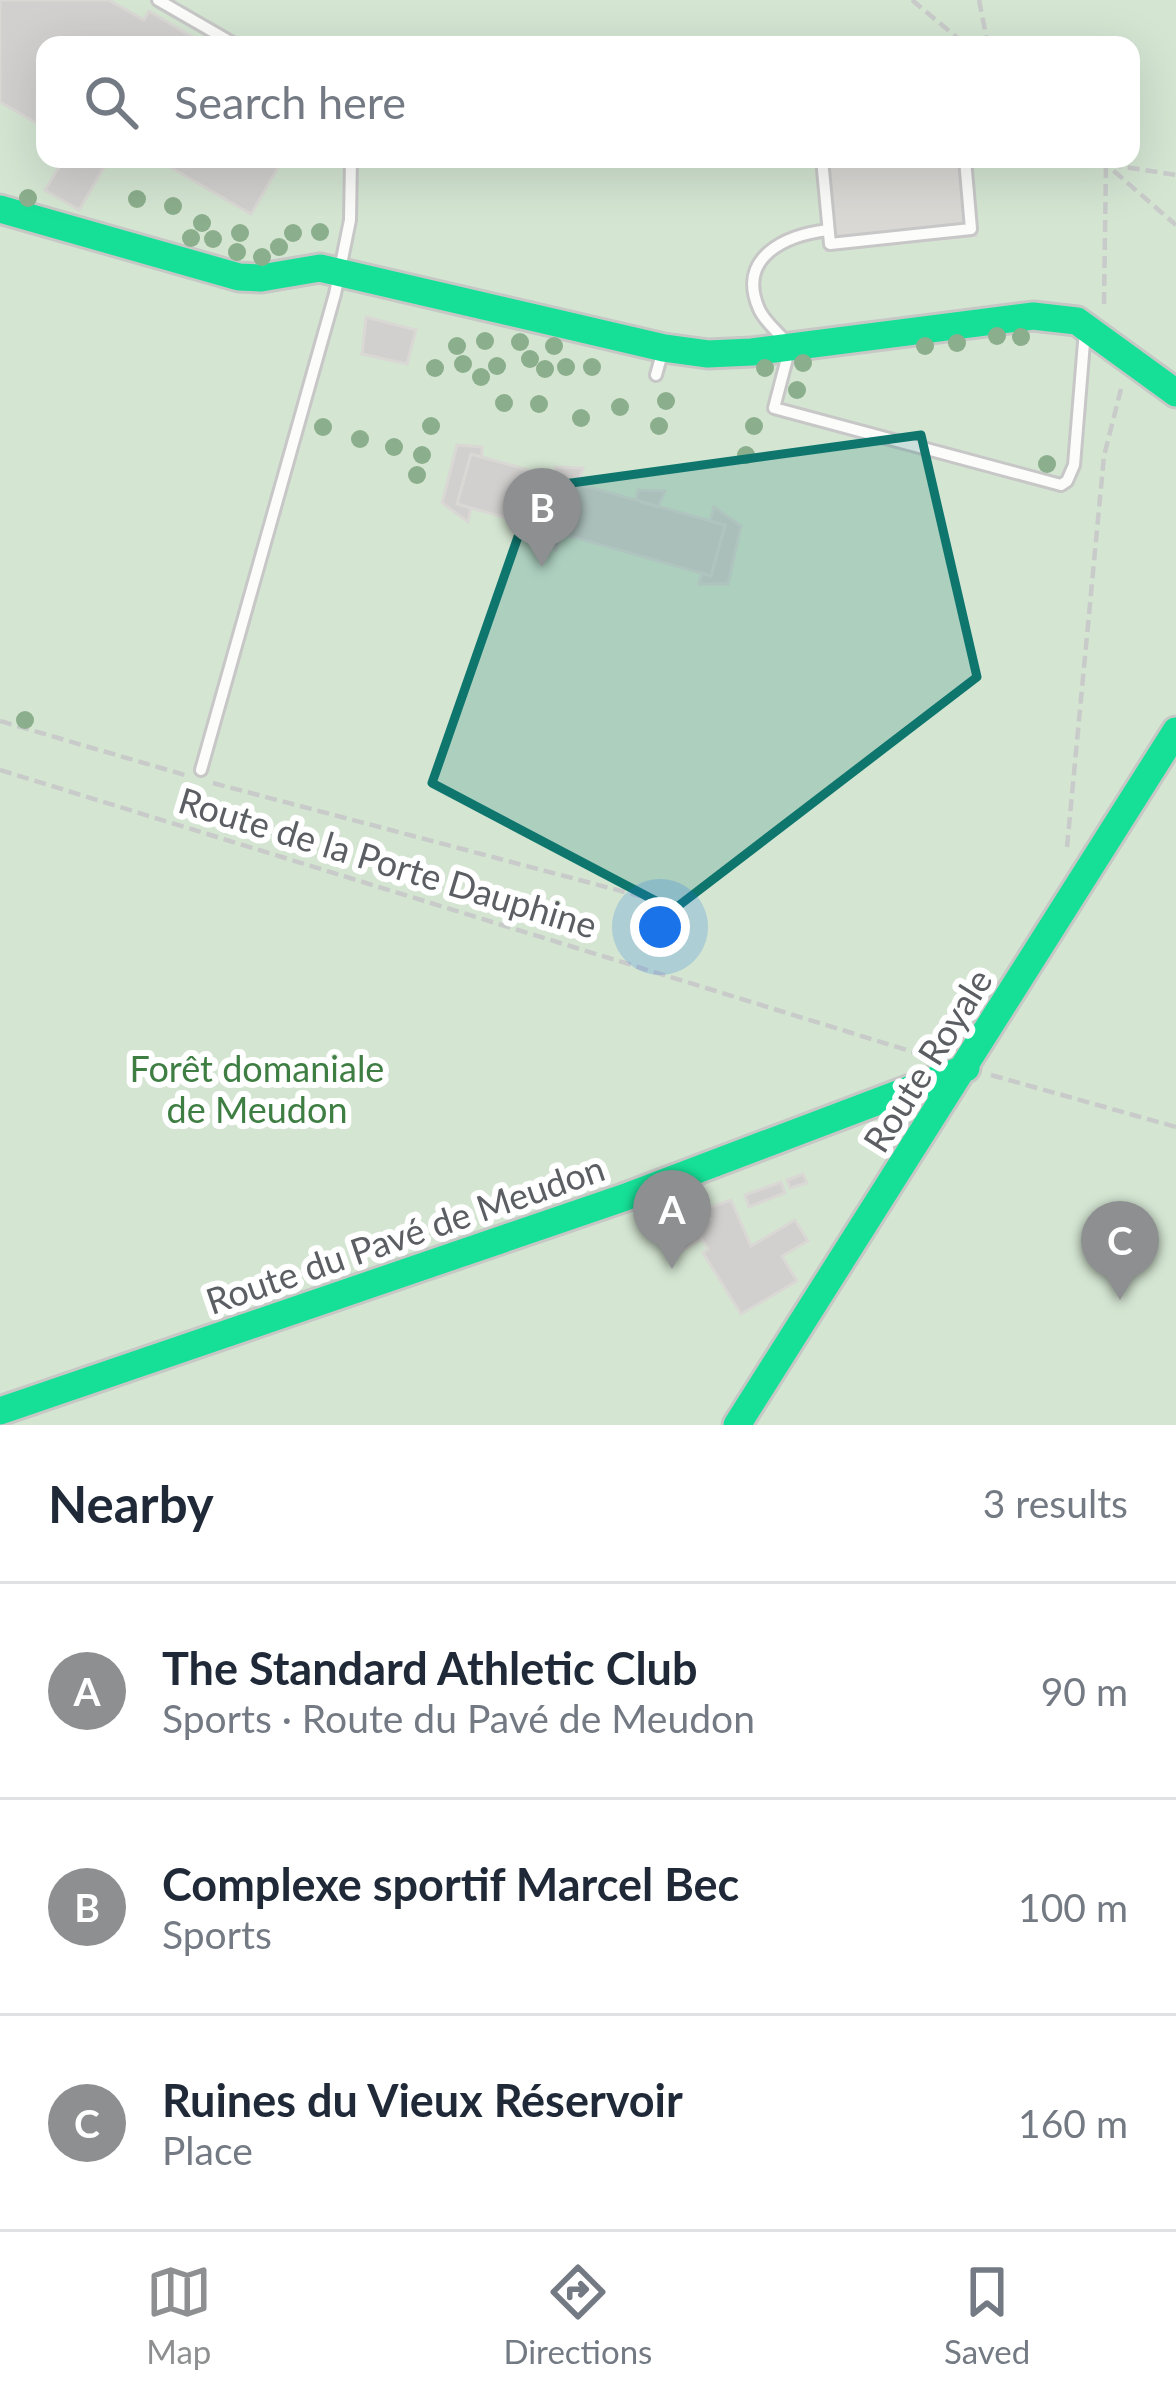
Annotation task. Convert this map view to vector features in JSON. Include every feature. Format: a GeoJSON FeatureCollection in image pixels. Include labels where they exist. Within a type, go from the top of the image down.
{"type":"FeatureCollection","features":[{"type":"Feature","properties":{"kind":"street"},"geometry":{"type":"LineString","coordinates":[[0,209],[239,277],[320,268],[338,271],[660,362],[1034,316],[1077,321],[1176,393]]}},
{"type":"Feature","properties":{"kind":"street","name":"Route Royale"},"geometry":{"type":"LineString","coordinates":[[737,1425],[1176,731]]}},
{"type":"Feature","properties":{"kind":"street","name":"Route du Pavé de Meudon"},"geometry":{"type":"LineString","coordinates":[[0,1411],[622,1198],[966,1068]]}},
{"type":"Feature","properties":{"kind":"lane"},"geometry":{"type":"LineString","coordinates":[[158,0],[220,36]]}},
{"type":"Feature","properties":{"kind":"lane"},"geometry":{"type":"LineString","coordinates":[[201,770],[338,271],[350,220],[351,168]]}},
{"type":"Feature","properties":{"kind":"lane"},"geometry":{"type":"LineString","coordinates":[[823,168],[830,244],[971,230],[965,168]]}},
{"type":"Feature","properties":{"kind":"lane"},"geometry":{"type":"LineString","coordinates":[[828,230],[796,234],[763,255],[754,272],[759,308],[790,347],[774,409],[1061,485],[1074,465],[1094,334]]}},
{"type":"Feature","properties":{"kind":"path"},"geometry":{"type":"LineString","coordinates":[[912,0],[955,36]]}},
{"type":"Feature","properties":{"kind":"path"},"geometry":{"type":"LineString","coordinates":[[980,0],[986,36]]}},
{"type":"Feature","properties":{"kind":"path"},"geometry":{"type":"LineString","coordinates":[[1066,855],[1104,456],[1122,378],[1094,334],[1103,168]]}},
{"type":"Feature","properties":{"kind":"path"},"geometry":{"type":"LineString","coordinates":[[1110,168],[1176,225]]}},
{"type":"Feature","properties":{"kind":"path"},"geometry":{"type":"LineString","coordinates":[[1137,168],[1176,175]]}},
{"type":"Feature","properties":{"kind":"path"},"geometry":{"type":"LineString","coordinates":[[0,721],[640,896]]}},
{"type":"Feature","properties":{"kind":"path","name":"Route de la Porte Dauphine"},"geometry":{"type":"LineString","coordinates":[[0,770],[921,1054]]}},
{"type":"Feature","properties":{"kind":"path"},"geometry":{"type":"LineString","coordinates":[[966,1068],[1176,1127]]}},
{"type":"Feature","properties":{"kind":"highlighted area"},"geometry":{"type":"Polygon","coordinates":[[[921,435],[977,677],[673,910],[432,783],[535,488],[921,435]]]}},
{"type":"Feature","properties":{"kind":"shaded area"},"geometry":{"type":"Polygon","coordinates":[[[816,168],[973,168],[979,237],[825,252],[816,168]]]}},
{"type":"Feature","properties":{"kind":"green space","name":"Forêt domaniale de Meudon"},"geometry":{"type":"Polygon","coordinates":[[[0,0],[1176,0],[1176,1425],[0,1425],[0,0]]]}},
{"type":"Feature","properties":{"kind":"building"},"geometry":{"type":"Polygon","coordinates":[[[0,0],[109,0],[144,20],[149,11],[191,36],[36,36],[36,123],[0,102],[0,0]]]}},
{"type":"Feature","properties":{"kind":"building"},"geometry":{"type":"Polygon","coordinates":[[[58,168],[104,168],[79,210],[45,190],[58,168]]]}},
{"type":"Feature","properties":{"kind":"building"},"geometry":{"type":"Polygon","coordinates":[[[172,168],[278,168],[251,214],[172,168]]]}},
{"type":"Feature","properties":{"kind":"building"},"geometry":{"type":"Polygon","coordinates":[[[366,317],[416,330],[407,364],[362,354],[366,317]]]}},
{"type":"Feature","properties":{"kind":"building"},"geometry":{"type":"Polygon","coordinates":[[[457,445],[482,447],[482,457],[471,454],[457,504],[471,508],[468,522],[442,503],[457,445]]]}},
{"type":"Feature","properties":{"kind":"building"},"geometry":{"type":"Polygon","coordinates":[[[471,454],[725,525],[711,576],[457,504],[471,454]]]}},
{"type":"Feature","properties":{"kind":"building"},"geometry":{"type":"Polygon","coordinates":[[[555,467],[583,468],[578,484],[554,477],[555,467]]]}},
{"type":"Feature","properties":{"kind":"building"},"geometry":{"type":"Polygon","coordinates":[[[638,490],[665,491],[658,507],[636,500],[638,490]]]}},
{"type":"Feature","properties":{"kind":"building"},"geometry":{"type":"Polygon","coordinates":[[[714,507],[741,526],[728,584],[699,584],[702,573],[711,576],[725,525],[710,521],[714,507]]]}},
{"type":"Feature","properties":{"kind":"building"},"geometry":{"type":"Polygon","coordinates":[[[546,529],[561,533],[556,550],[545,537],[546,529]]]}},
{"type":"Feature","properties":{"kind":"building"},"geometry":{"type":"Polygon","coordinates":[[[803,1174],[807,1183],[790,1188],[787,1180],[803,1174]]]}},
{"type":"Feature","properties":{"kind":"building"},"geometry":{"type":"Polygon","coordinates":[[[781,1182],[785,1193],[749,1207],[745,1195],[781,1182]]]}},
{"type":"Feature","properties":{"kind":"building"},"geometry":{"type":"Polygon","coordinates":[[[731,1200],[751,1246],[795,1220],[808,1241],[782,1256],[797,1281],[741,1314],[703,1253],[708,1249],[702,1239],[681,1251],[666,1224],[687,1216],[693,1226],[710,1219],[705,1209],[731,1200]]]}},
{"type":"Feature","properties":{"kind":"traffic: fast"},"geometry":{"type":"LineString","coordinates":[[0,209],[239,277],[320,268],[664,348],[708,354],[1033,316],[1077,321],[1176,393]]}},
{"type":"Feature","properties":{"kind":"traffic: fast"},"geometry":{"type":"LineString","coordinates":[[737,1425],[1176,731]]}},
{"type":"Feature","properties":{"kind":"traffic: fast"},"geometry":{"type":"LineString","coordinates":[[0,1411],[623,1198],[966,1068]]}},
{"type":"Feature","properties":{"kind":"place","name":"Complexe sportif Marcel Bec"},"geometry":{"type":"Point","coordinates":[542,567]}},
{"type":"Feature","properties":{"kind":"place","name":"The Standard Athletic Club"},"geometry":{"type":"Point","coordinates":[672,1269]}},
{"type":"Feature","properties":{"kind":"place","name":"Ruines du Vieux Réservoir"},"geometry":{"type":"Point","coordinates":[1120,1300]}}]}
